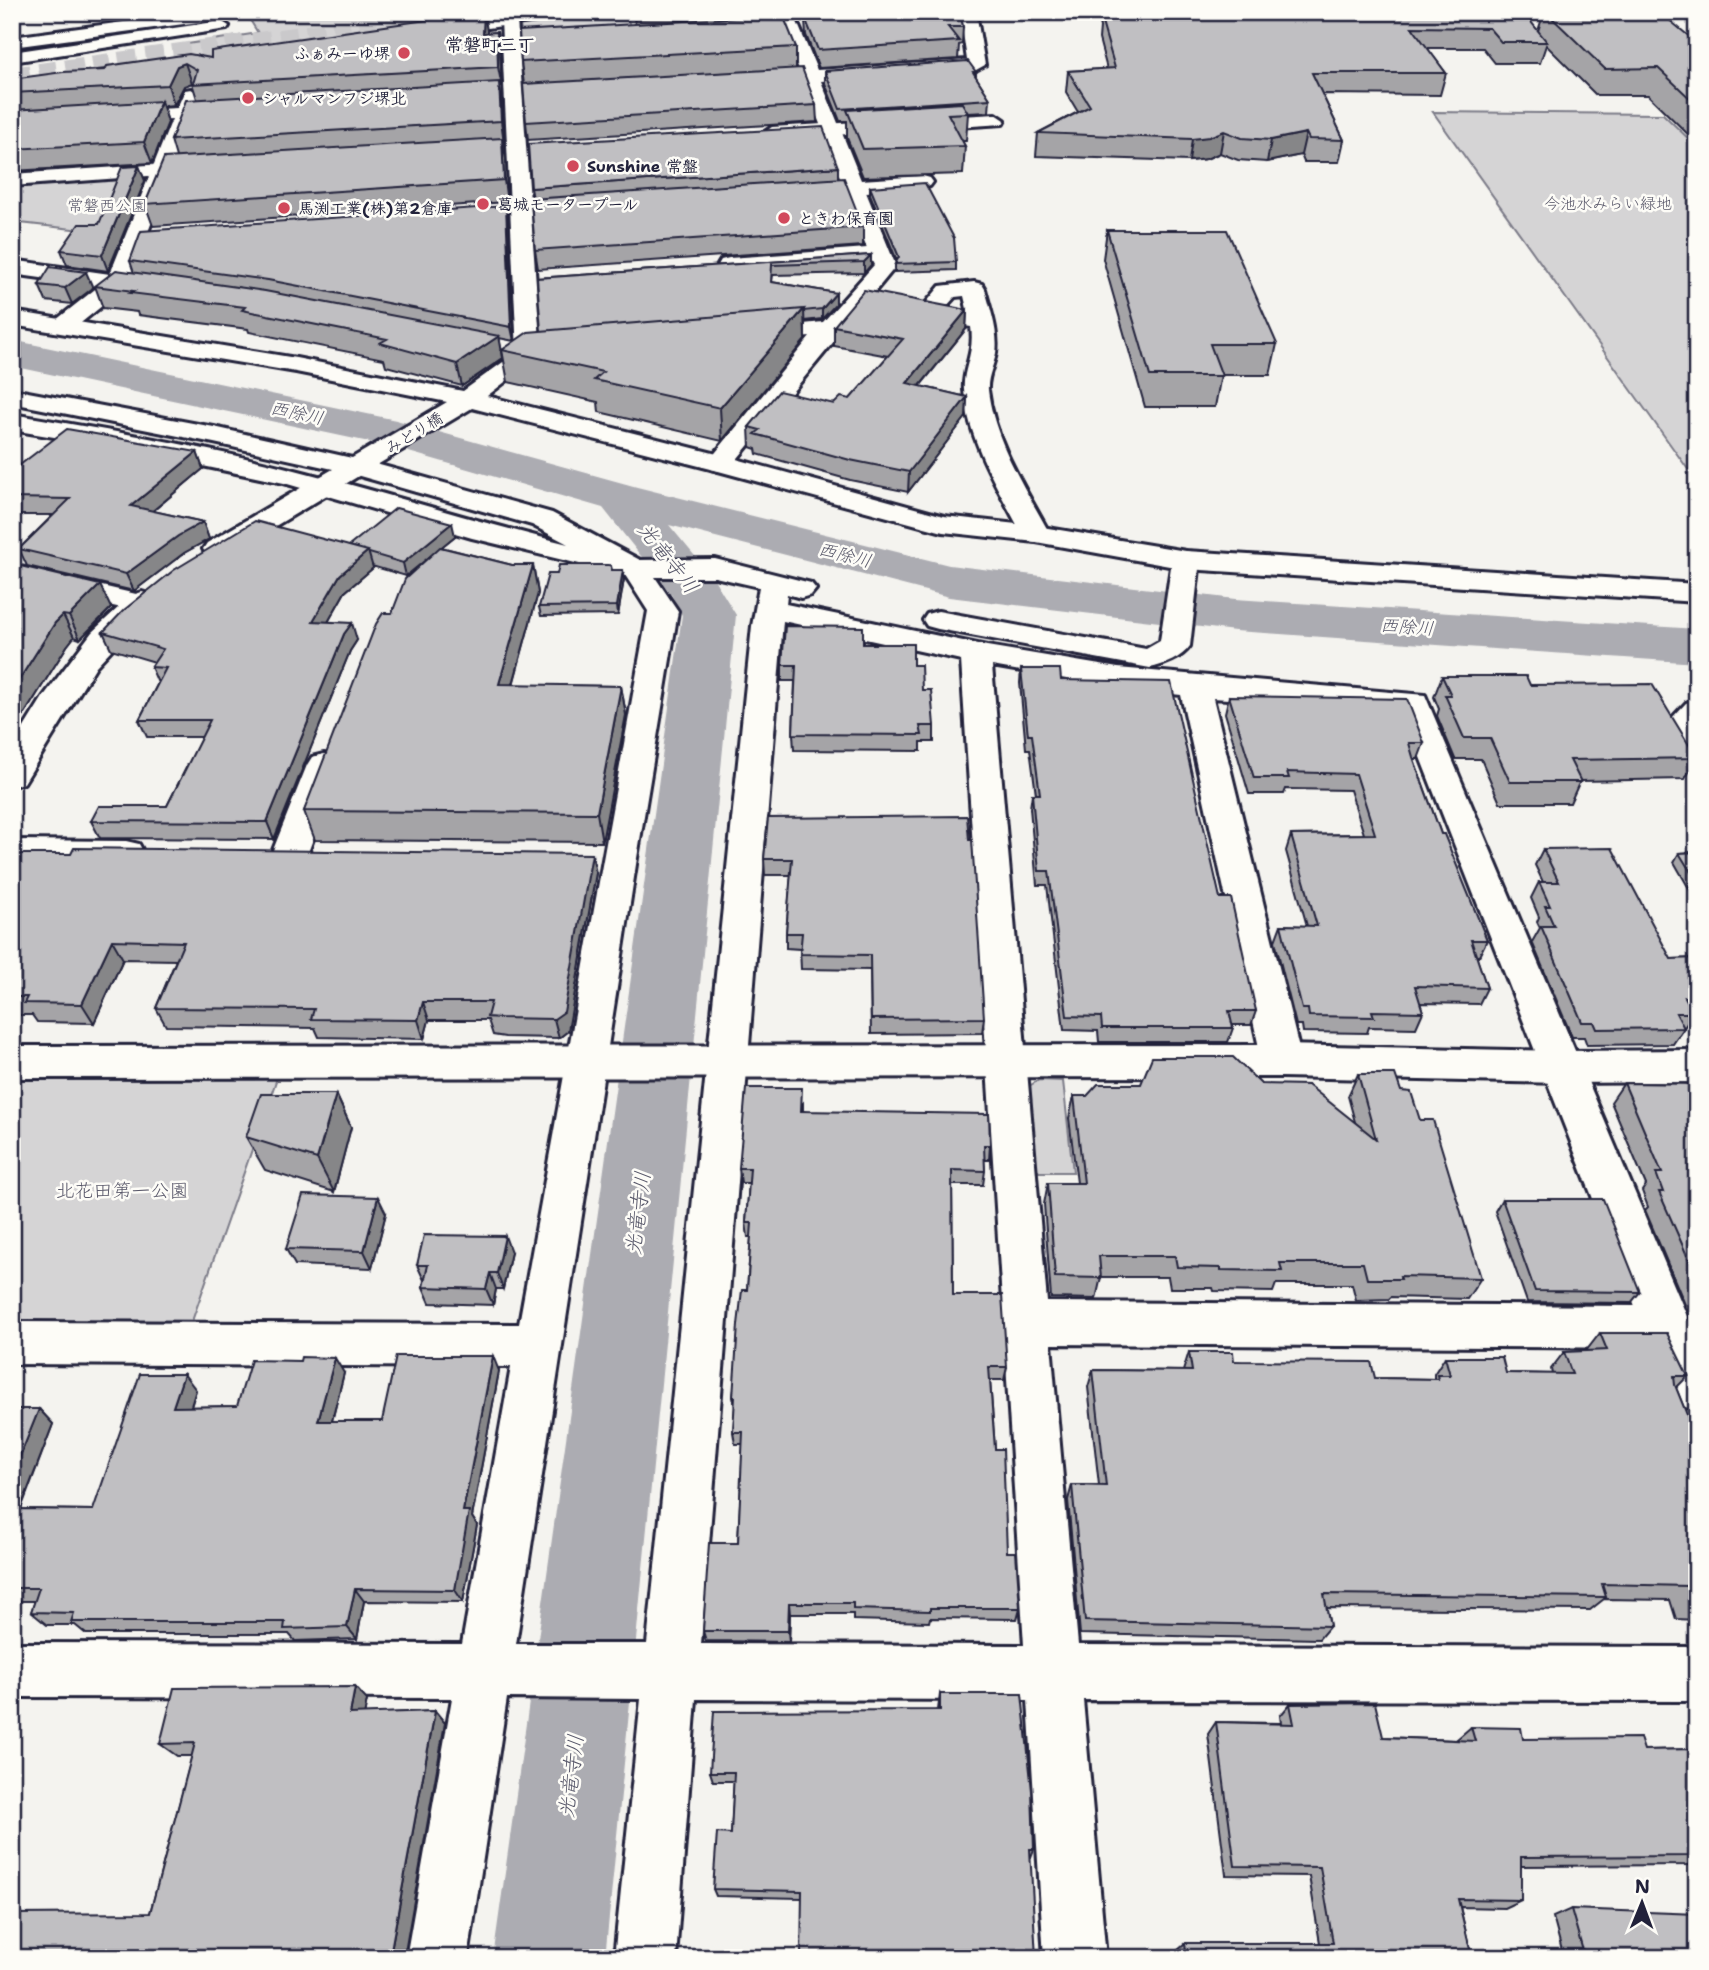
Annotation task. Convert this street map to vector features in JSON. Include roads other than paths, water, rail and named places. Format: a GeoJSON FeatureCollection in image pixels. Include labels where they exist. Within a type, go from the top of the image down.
{"type":"FeatureCollection","features":[{"type":"Feature","properties":{"kind":"main road"},"geometry":{"type":"LineString","coordinates":[[12,42],[236,12]]}},
{"type":"Feature","properties":{"kind":"main road"},"geometry":{"type":"LineString","coordinates":[[415,34],[565,12]]}},
{"type":"Feature","properties":{"kind":"main road"},"geometry":{"type":"LineString","coordinates":[[730,81],[975,65],[964,16]]}},
{"type":"Feature","properties":{"kind":"main road"},"geometry":{"type":"LineString","coordinates":[[509,20],[518,46],[515,94],[529,354]]}},
{"type":"Feature","properties":{"kind":"main road"},"geometry":{"type":"LineString","coordinates":[[720,463],[830,328],[885,266],[790,25]]}},
{"type":"Feature","properties":{"kind":"main road"},"geometry":{"type":"LineString","coordinates":[[12,57],[221,26]]}},
{"type":"Feature","properties":{"kind":"main road"},"geometry":{"type":"LineString","coordinates":[[12,72],[100,62]]}},
{"type":"Feature","properties":{"kind":"main road"},"geometry":{"type":"LineString","coordinates":[[64,325],[118,282],[138,236],[197,77]]}},
{"type":"Feature","properties":{"kind":"main road"},"geometry":{"type":"LineString","coordinates":[[12,123],[249,109]]}},
{"type":"Feature","properties":{"kind":"main road"},"geometry":{"type":"LineString","coordinates":[[750,135],[996,120]]}},
{"type":"Feature","properties":{"kind":"main road"},"geometry":{"type":"LineString","coordinates":[[12,180],[230,166]]}},
{"type":"Feature","properties":{"kind":"main road"},"geometry":{"type":"LineString","coordinates":[[771,193],[923,182]]}},
{"type":"Feature","properties":{"kind":"main road"},"geometry":{"type":"LineString","coordinates":[[138,236],[165,234]]}},
{"type":"Feature","properties":{"kind":"main road"},"geometry":{"type":"LineString","coordinates":[[702,267],[880,254]]}},
{"type":"Feature","properties":{"kind":"main road"},"geometry":{"type":"LineString","coordinates":[[12,267],[182,290]]}},
{"type":"Feature","properties":{"kind":"main road"},"geometry":{"type":"LineString","coordinates":[[525,280],[552,278]]}},
{"type":"Feature","properties":{"kind":"main road"},"geometry":{"type":"LineString","coordinates":[[12,318],[296,365],[720,463],[943,524],[1036,534],[1186,560],[1697,593]]}},
{"type":"Feature","properties":{"kind":"main road"},"geometry":{"type":"LineString","coordinates":[[981,321],[985,350],[975,388],[989,435],[1036,534]]}},
{"type":"Feature","properties":{"kind":"main road"},"geometry":{"type":"LineString","coordinates":[[734,336],[830,328]]}},
{"type":"Feature","properties":{"kind":"main road"},"geometry":{"type":"LineString","coordinates":[[502,348],[529,354],[557,351]]}},
{"type":"Feature","properties":{"kind":"main road","name":"みどり橋"},"geometry":{"type":"LineString","coordinates":[[193,563],[461,404],[529,354]]}},
{"type":"Feature","properties":{"kind":"main road"},"geometry":{"type":"LineString","coordinates":[[12,396],[366,462],[542,519],[635,569],[663,611],[605,858],[589,1063],[436,1958]]}},
{"type":"Feature","properties":{"kind":"main road"},"geometry":{"type":"LineString","coordinates":[[66,406],[126,429],[251,461],[289,477]]}},
{"type":"Feature","properties":{"kind":"main road"},"geometry":{"type":"LineString","coordinates":[[14,424],[102,437],[289,477],[482,531],[635,569],[715,568],[772,596],[976,654],[1195,687],[1414,702],[1563,1067],[1665,1327],[1697,1389]]}},
{"type":"Feature","properties":{"kind":"main road"},"geometry":{"type":"LineString","coordinates":[[453,554],[482,531]]}},
{"type":"Feature","properties":{"kind":"main road"},"geometry":{"type":"LineString","coordinates":[[772,596],[945,621],[1150,659],[1175,646],[1186,560]]}},
{"type":"Feature","properties":{"kind":"main road"},"geometry":{"type":"LineString","coordinates":[[12,574],[150,595],[99,641],[73,674],[12,775]]}},
{"type":"Feature","properties":{"kind":"main road"},"geometry":{"type":"LineString","coordinates":[[645,1958],[661,1671],[720,1061],[772,596]]}},
{"type":"Feature","properties":{"kind":"main road"},"geometry":{"type":"LineString","coordinates":[[976,654],[1004,1062],[1027,1323],[1074,1958]]}},
{"type":"Feature","properties":{"kind":"main road"},"geometry":{"type":"LineString","coordinates":[[1195,687],[1282,1061]]}},
{"type":"Feature","properties":{"kind":"main road"},"geometry":{"type":"LineString","coordinates":[[1697,710],[1687,719],[1697,735]]}},
{"type":"Feature","properties":{"kind":"main road"},"geometry":{"type":"LineString","coordinates":[[289,855],[335,735]]}},
{"type":"Feature","properties":{"kind":"main road"},"geometry":{"type":"LineString","coordinates":[[12,852],[165,853]]}},
{"type":"Feature","properties":{"kind":"main road"},"geometry":{"type":"LineString","coordinates":[[12,1062],[1282,1061],[1563,1067],[1697,1066]]}},
{"type":"Feature","properties":{"kind":"main road"},"geometry":{"type":"LineString","coordinates":[[1027,1323],[1665,1327]]}},
{"type":"Feature","properties":{"kind":"main road"},"geometry":{"type":"LineString","coordinates":[[12,1343],[539,1346]]}},
{"type":"Feature","properties":{"kind":"main road"},"geometry":{"type":"LineString","coordinates":[[12,1670],[1697,1674]]}},
{"type":"Feature","properties":{"kind":"waterway","name":"西除川"},"geometry":{"type":"LineString","coordinates":[[12,353],[396,434],[620,497],[949,581],[1235,615],[1697,646]]}},
{"type":"Feature","properties":{"kind":"waterway","name":"光竜寺川"},"geometry":{"type":"LineString","coordinates":[[549,1958],[709,615],[695,590],[624,502]]}},
{"type":"Feature","properties":{"kind":"tunnel"},"geometry":{"type":"LineString","coordinates":[[12,76],[463,12]]}},
{"type":"Feature","properties":{"kind":"place","name":"ふぁみーゆ堺"},"geometry":{"type":"Point","coordinates":[404,53]}},
{"type":"Feature","properties":{"kind":"place","name":"シャルマンフジ堺北"},"geometry":{"type":"Point","coordinates":[248,98]}},
{"type":"Feature","properties":{"kind":"place","name":"Sunshine 常盤"},"geometry":{"type":"Point","coordinates":[573,166]}},
{"type":"Feature","properties":{"kind":"place","name":"葛城モータープール"},"geometry":{"type":"Point","coordinates":[483,204]}},
{"type":"Feature","properties":{"kind":"place","name":"馬渕工業(株)第2倉庫"},"geometry":{"type":"Point","coordinates":[284,208]}},
{"type":"Feature","properties":{"kind":"place","name":"ときわ保育園"},"geometry":{"type":"Point","coordinates":[784,218]}},
{"type":"Feature","properties":{"kind":"district","name":"常磐町三丁"},"geometry":{"type":"Point","coordinates":[490,45]}},
{"type":"Feature","properties":{"kind":"park label","name":"今池水みらい緑地"},"geometry":{"type":"Point","coordinates":[1608,203]}},
{"type":"Feature","properties":{"kind":"park label","name":"常磐西公園"},"geometry":{"type":"Point","coordinates":[107,205]}},
{"type":"Feature","properties":{"kind":"park label","name":"北花田第一公園"},"geometry":{"type":"Point","coordinates":[122,1190]}}]}
